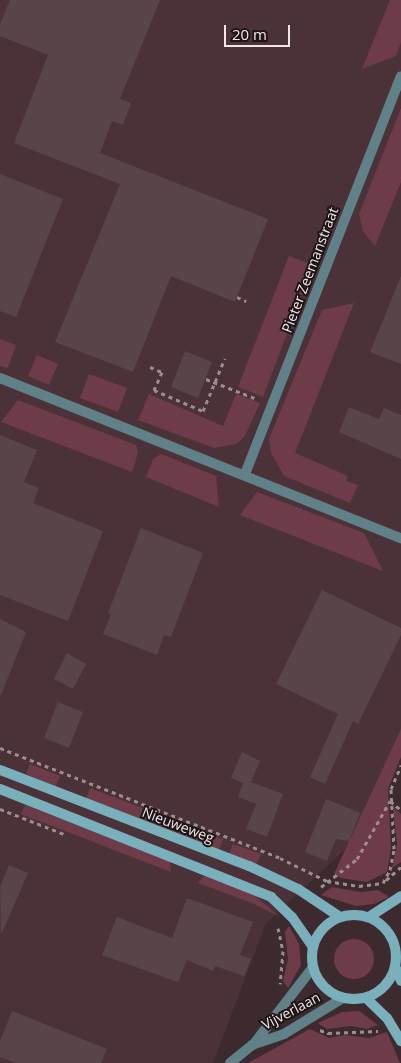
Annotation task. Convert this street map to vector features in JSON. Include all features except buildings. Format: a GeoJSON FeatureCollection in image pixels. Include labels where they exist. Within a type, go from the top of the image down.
{"type":"FeatureCollection","features":[{"type":"Feature","properties":{"kind":"street","name":"Pieter Zeemanstraat"},"geometry":{"type":"LineString","coordinates":[[245,474],[401,76]]}},
{"type":"Feature","properties":{"kind":"street"},"geometry":{"type":"LineString","coordinates":[[0,378],[245,474],[401,538]]}},
{"type":"Feature","properties":{"kind":"street","name":"Nieuweweg"},"geometry":{"type":"LineString","coordinates":[[0,770],[249,866],[298,889],[340,917]]}},
{"type":"Feature","properties":{"kind":"street"},"geometry":{"type":"LineString","coordinates":[[0,789],[271,897],[292,916],[313,946]]}},
{"type":"Feature","properties":{"kind":"street"},"geometry":{"type":"LineString","coordinates":[[369,917],[401,896]]}},
{"type":"Feature","properties":{"kind":"street"},"geometry":{"type":"LineString","coordinates":[[340,917],[369,917],[381,924],[398,943],[395,966],[385,986],[366,998],[342,998],[323,987],[313,967],[313,946],[323,928],[340,917]]}},
{"type":"Feature","properties":{"kind":"street"},"geometry":{"type":"LineString","coordinates":[[395,966],[401,981]]}},
{"type":"Feature","properties":{"kind":"street","name":"Vijverlaan"},"geometry":{"type":"LineString","coordinates":[[230,1063],[252,1045],[313,967]]}},
{"type":"Feature","properties":{"kind":"street","name":"Vijverlaan"},"geometry":{"type":"LineString","coordinates":[[252,1045],[284,1034],[342,998]]}},
{"type":"Feature","properties":{"kind":"street"},"geometry":{"type":"LineString","coordinates":[[366,998],[387,1018],[401,1041]]}},
{"type":"Feature","properties":{"kind":"path"},"geometry":{"type":"LineString","coordinates":[[237,297],[246,301]]}},
{"type":"Feature","properties":{"kind":"path"},"geometry":{"type":"LineString","coordinates":[[150,366],[162,372],[154,390],[203,411],[225,358]]}},
{"type":"Feature","properties":{"kind":"path"},"geometry":{"type":"LineString","coordinates":[[206,379],[272,405]]}},
{"type":"Feature","properties":{"kind":"path","name":"Nieuweweg"},"geometry":{"type":"LineString","coordinates":[[0,748],[280,858],[327,881],[359,886],[383,883]]}},
{"type":"Feature","properties":{"kind":"path"},"geometry":{"type":"LineString","coordinates":[[383,883],[390,870],[394,849],[390,801],[391,789],[401,765]]}},
{"type":"Feature","properties":{"kind":"path"},"geometry":{"type":"LineString","coordinates":[[327,881],[357,859],[390,801]]}},
{"type":"Feature","properties":{"kind":"path"},"geometry":{"type":"LineString","coordinates":[[390,801],[401,810]]}},
{"type":"Feature","properties":{"kind":"path"},"geometry":{"type":"LineString","coordinates":[[383,883],[401,867]]}},
{"type":"Feature","properties":{"kind":"shaded area"},"geometry":{"type":"Polygon","coordinates":[[[0,0],[401,0],[401,731],[356,839],[266,923],[213,1063],[0,1063],[0,0]]]}},
{"type":"Feature","properties":{"kind":"shaded area"},"geometry":{"type":"Polygon","coordinates":[[[390,0],[401,0],[401,42],[396,56],[362,69],[390,0]]]}},
{"type":"Feature","properties":{"kind":"shaded area"},"geometry":{"type":"Polygon","coordinates":[[[401,108],[401,182],[375,246],[363,231],[359,214],[401,108]]]}},
{"type":"Feature","properties":{"kind":"shaded area"},"geometry":{"type":"Polygon","coordinates":[[[289,256],[313,265],[263,397],[238,387],[289,256]]]}},
{"type":"Feature","properties":{"kind":"shaded area"},"geometry":{"type":"Polygon","coordinates":[[[354,303],[295,453],[348,476],[346,481],[358,485],[350,503],[284,476],[271,453],[269,439],[322,310],[354,303]]]}},
{"type":"Feature","properties":{"kind":"shaded area"},"geometry":{"type":"Polygon","coordinates":[[[0,339],[16,345],[8,368],[0,366],[0,339]]]}},
{"type":"Feature","properties":{"kind":"shaded area"},"geometry":{"type":"Polygon","coordinates":[[[37,355],[58,364],[49,385],[28,376],[37,355]]]}},
{"type":"Feature","properties":{"kind":"shaded area"},"geometry":{"type":"Polygon","coordinates":[[[89,374],[127,388],[118,412],[80,398],[89,374]]]}},
{"type":"Feature","properties":{"kind":"shaded area"},"geometry":{"type":"Polygon","coordinates":[[[149,394],[223,426],[236,394],[260,403],[245,436],[236,444],[214,448],[138,420],[149,394]]]}},
{"type":"Feature","properties":{"kind":"shaded area"},"geometry":{"type":"Polygon","coordinates":[[[18,400],[136,445],[138,453],[132,472],[1,422],[18,400]]]}},
{"type":"Feature","properties":{"kind":"shaded area"},"geometry":{"type":"Polygon","coordinates":[[[161,454],[216,476],[219,507],[146,477],[153,459],[161,454]]]}},
{"type":"Feature","properties":{"kind":"shaded area"},"geometry":{"type":"Polygon","coordinates":[[[257,492],[364,533],[383,571],[240,515],[257,492]]]}},
{"type":"Feature","properties":{"kind":"shaded area"},"geometry":{"type":"Polygon","coordinates":[[[401,729],[401,757],[388,789],[391,848],[387,872],[367,882],[341,878],[334,874],[401,729]]]}},
{"type":"Feature","properties":{"kind":"shaded area"},"geometry":{"type":"Polygon","coordinates":[[[30,764],[60,776],[56,786],[26,774],[30,764]]]}},
{"type":"Feature","properties":{"kind":"shaded area"},"geometry":{"type":"Polygon","coordinates":[[[90,788],[223,839],[219,850],[86,799],[90,788]]]}},
{"type":"Feature","properties":{"kind":"shaded area"},"geometry":{"type":"Polygon","coordinates":[[[25,805],[170,861],[171,872],[21,814],[25,805]]]}},
{"type":"Feature","properties":{"kind":"shaded area"},"geometry":{"type":"Polygon","coordinates":[[[393,807],[401,814],[401,862],[392,868],[397,845],[393,807]]]}},
{"type":"Feature","properties":{"kind":"shaded area"},"geometry":{"type":"Polygon","coordinates":[[[233,844],[261,854],[256,865],[229,854],[233,844]]]}},
{"type":"Feature","properties":{"kind":"shaded area"},"geometry":{"type":"Polygon","coordinates":[[[205,875],[255,896],[280,917],[252,903],[198,883],[205,875]]]}},
{"type":"Feature","properties":{"kind":"shaded area"},"geometry":{"type":"Polygon","coordinates":[[[332,887],[361,892],[378,890],[389,897],[374,904],[356,906],[321,895],[332,887]]]}},
{"type":"Feature","properties":{"kind":"shaded area"},"geometry":{"type":"Polygon","coordinates":[[[289,926],[299,944],[301,965],[288,988],[283,981],[288,959],[285,932],[289,926]]]}},
{"type":"Feature","properties":{"kind":"shaded area"},"geometry":{"type":"Polygon","coordinates":[[[354,939],[368,945],[374,959],[368,973],[354,979],[340,973],[334,959],[340,945],[354,939]]]}},
{"type":"Feature","properties":{"kind":"shaded area"},"geometry":{"type":"Polygon","coordinates":[[[359,1011],[378,1025],[367,1029],[351,1026],[327,1029],[318,1023],[342,1012],[359,1011]]]}},
{"type":"Feature","properties":{"kind":"shaded area"},"geometry":{"type":"Polygon","coordinates":[[[310,1029],[329,1038],[345,1035],[369,1038],[387,1032],[400,1063],[248,1063],[310,1029]]]}}]}
